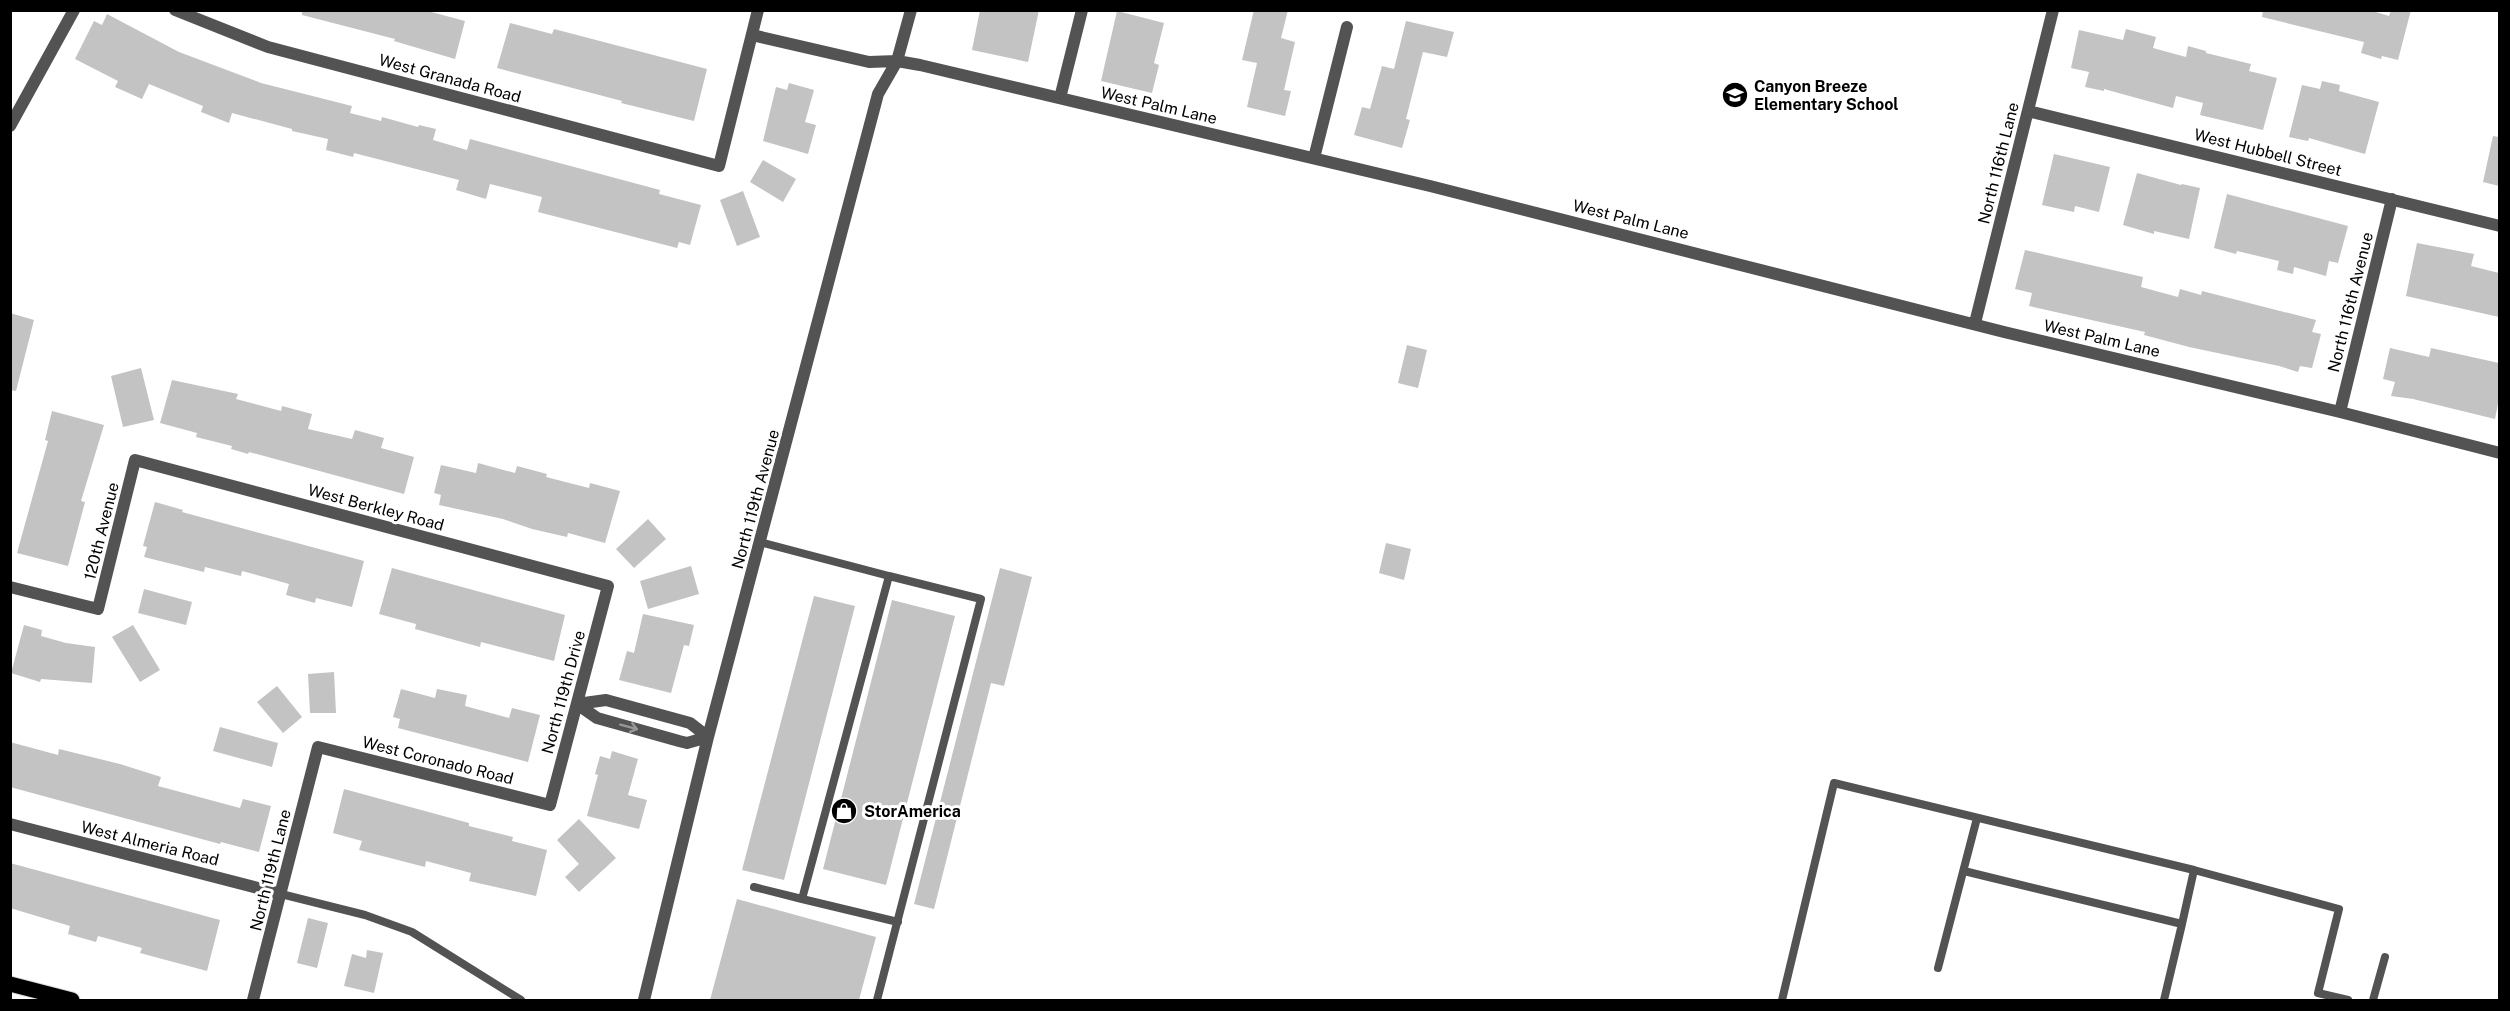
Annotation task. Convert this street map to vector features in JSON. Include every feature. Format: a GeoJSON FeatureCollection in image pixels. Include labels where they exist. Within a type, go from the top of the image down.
{"type":"FeatureCollection","features":[{"type":"Feature","properties":{"kind":"main road"},"geometry":{"type":"LineString","coordinates":[[10,984],[72,1000]]}},
{"type":"Feature","properties":{"kind":"street"},"geometry":{"type":"LineString","coordinates":[[10,126],[74,10]]}},
{"type":"Feature","properties":{"kind":"street","name":"West Granada Road"},"geometry":{"type":"LineString","coordinates":[[175,10],[268,47],[719,166],[752,35]]}},
{"type":"Feature","properties":{"kind":"street"},"geometry":{"type":"LineString","coordinates":[[752,35],[758,10]]}},
{"type":"Feature","properties":{"kind":"street","name":"North 119th Avenue"},"geometry":{"type":"LineString","coordinates":[[644,1000],[708,738],[878,94],[897,61],[911,10]]}},
{"type":"Feature","properties":{"kind":"street"},"geometry":{"type":"LineString","coordinates":[[1060,98],[1082,10]]}},
{"type":"Feature","properties":{"kind":"street","name":"North 116th Lane"},"geometry":{"type":"LineString","coordinates":[[1975,323],[2053,10]]}},
{"type":"Feature","properties":{"kind":"street"},"geometry":{"type":"LineString","coordinates":[[1314,158],[1347,27]]}},
{"type":"Feature","properties":{"kind":"street","name":"West Palm Lane"},"geometry":{"type":"LineString","coordinates":[[752,35],[868,62],[897,61],[1314,158],[2004,332],[2340,412],[2499,453]]}},
{"type":"Feature","properties":{"kind":"street","name":"West Hubbell Street"},"geometry":{"type":"LineString","coordinates":[[2028,111],[2499,226]]}},
{"type":"Feature","properties":{"kind":"street","name":"North 116th Avenue"},"geometry":{"type":"LineString","coordinates":[[2340,412],[2392,199]]}},
{"type":"Feature","properties":{"kind":"street","name":"West Berkley Road"},"geometry":{"type":"LineString","coordinates":[[135,460],[608,586]]}},
{"type":"Feature","properties":{"kind":"street","name":"120th Avenue"},"geometry":{"type":"LineString","coordinates":[[10,587],[98,609],[135,460]]}},
{"type":"Feature","properties":{"kind":"street","name":"North 119th Drive"},"geometry":{"type":"LineString","coordinates":[[550,805],[608,586]]}},
{"type":"Feature","properties":{"kind":"street"},"geometry":{"type":"LineString","coordinates":[[577,704],[606,700],[690,723],[708,738]]}},
{"type":"Feature","properties":{"kind":"street"},"geometry":{"type":"LineString","coordinates":[[577,704],[597,718],[687,743],[708,738]]}},
{"type":"Feature","properties":{"kind":"street","name":"West Coronado Road"},"geometry":{"type":"LineString","coordinates":[[318,747],[550,805]]}},
{"type":"Feature","properties":{"kind":"street","name":"North 119th Lane"},"geometry":{"type":"LineString","coordinates":[[254,1000],[318,747]]}},
{"type":"Feature","properties":{"kind":"street","name":"West Almeria Road"},"geometry":{"type":"LineString","coordinates":[[10,824],[281,894]]}},
{"type":"Feature","properties":{"kind":"lane"},"geometry":{"type":"LineString","coordinates":[[760,542],[981,599],[877,1000]]}},
{"type":"Feature","properties":{"kind":"lane"},"geometry":{"type":"LineString","coordinates":[[802,899],[889,576]]}},
{"type":"Feature","properties":{"kind":"lane"},"geometry":{"type":"LineString","coordinates":[[1782,1000],[1834,783],[2194,870],[2339,909],[2317,997],[2348,1000]]}},
{"type":"Feature","properties":{"kind":"lane"},"geometry":{"type":"LineString","coordinates":[[1938,968],[1977,818]]}},
{"type":"Feature","properties":{"kind":"lane"},"geometry":{"type":"LineString","coordinates":[[2164,1000],[2194,870]]}},
{"type":"Feature","properties":{"kind":"lane"},"geometry":{"type":"LineString","coordinates":[[1964,871],[2182,924]]}},
{"type":"Feature","properties":{"kind":"lane"},"geometry":{"type":"LineString","coordinates":[[754,887],[898,922]]}},
{"type":"Feature","properties":{"kind":"lane"},"geometry":{"type":"LineString","coordinates":[[281,894],[365,915],[412,933],[521,1000]]}},
{"type":"Feature","properties":{"kind":"lane"},"geometry":{"type":"LineString","coordinates":[[2373,1000],[2385,957]]}},
{"type":"Feature","properties":{"kind":"building"},"geometry":{"type":"Polygon","coordinates":[[[302,10],[424,10],[465,21],[455,59],[394,41],[395,39],[302,15],[302,10]]]}},
{"type":"Feature","properties":{"kind":"building"},"geometry":{"type":"Polygon","coordinates":[[[980,10],[1039,10],[1028,62],[972,50],[980,10]]]}},
{"type":"Feature","properties":{"kind":"building"},"geometry":{"type":"Polygon","coordinates":[[[1254,10],[1288,10],[1281,38],[1295,42],[1284,90],[1291,91],[1285,116],[1247,107],[1257,63],[1242,60],[1254,10]]]}},
{"type":"Feature","properties":{"kind":"building"},"geometry":{"type":"Polygon","coordinates":[[[2263,10],[2369,10],[2389,16],[2391,10],[2411,10],[2398,60],[2382,56],[2381,59],[2361,53],[2364,42],[2262,17],[2263,10]]]}},
{"type":"Feature","properties":{"kind":"building"},"geometry":{"type":"Polygon","coordinates":[[[1117,11],[1164,23],[1154,63],[1159,65],[1152,93],[1101,81],[1117,11]]]}},
{"type":"Feature","properties":{"kind":"building"},"geometry":{"type":"Polygon","coordinates":[[[107,14],[179,52],[261,83],[352,106],[350,113],[381,121],[382,117],[418,127],[419,125],[436,129],[433,140],[467,150],[470,139],[660,190],[659,194],[701,205],[690,245],[679,242],[677,248],[538,212],[542,197],[490,184],[486,199],[456,190],[459,180],[354,153],[353,157],[326,150],[328,139],[232,113],[229,123],[201,112],[203,106],[149,84],[142,99],[115,87],[118,81],[75,59],[94,21],[102,25],[107,14]]]}},
{"type":"Feature","properties":{"kind":"building"},"geometry":{"type":"Polygon","coordinates":[[[1406,21],[1454,32],[1447,57],[1423,52],[1406,119],[1410,120],[1402,148],[1354,135],[1362,107],[1370,109],[1382,66],[1394,69],[1406,21]]]}},
{"type":"Feature","properties":{"kind":"building"},"geometry":{"type":"Polygon","coordinates":[[[510,23],[552,34],[554,29],[707,69],[694,121],[497,68],[510,23]]]}},
{"type":"Feature","properties":{"kind":"building"},"geometry":{"type":"Polygon","coordinates":[[[2126,29],[2156,37],[2153,48],[2186,57],[2188,46],[2251,64],[2249,71],[2277,78],[2263,130],[2200,115],[2203,103],[2176,96],[2173,108],[2104,89],[2104,91],[2085,87],[2089,72],[2071,68],[2079,30],[2123,40],[2126,29]]]}},
{"type":"Feature","properties":{"kind":"building"},"geometry":{"type":"Polygon","coordinates":[[[2322,81],[2340,85],[2339,91],[2379,102],[2365,154],[2309,138],[2308,141],[2289,137],[2302,85],[2320,89],[2322,81]]]}},
{"type":"Feature","properties":{"kind":"building"},"geometry":{"type":"Polygon","coordinates":[[[789,83],[814,90],[805,122],[816,125],[808,154],[763,141],[776,87],[787,90],[789,83]]]}},
{"type":"Feature","properties":{"kind":"building"},"geometry":{"type":"Polygon","coordinates":[[[2493,136],[2499,137],[2499,186],[2483,182],[2493,136]]]}},
{"type":"Feature","properties":{"kind":"building"},"geometry":{"type":"Polygon","coordinates":[[[2054,154],[2110,167],[2099,212],[2075,206],[2074,212],[2042,205],[2054,154]]]}},
{"type":"Feature","properties":{"kind":"building"},"geometry":{"type":"Polygon","coordinates":[[[763,160],[796,179],[783,202],[750,182],[763,160]]]}},
{"type":"Feature","properties":{"kind":"building"},"geometry":{"type":"Polygon","coordinates":[[[2137,173],[2200,188],[2189,239],[2154,231],[2154,234],[2123,225],[2137,173]]]}},
{"type":"Feature","properties":{"kind":"building"},"geometry":{"type":"Polygon","coordinates":[[[743,191],[760,237],[737,246],[720,200],[743,191]]]}},
{"type":"Feature","properties":{"kind":"building"},"geometry":{"type":"Polygon","coordinates":[[[2227,194],[2348,226],[2338,263],[2329,261],[2326,276],[2294,267],[2293,274],[2277,270],[2279,261],[2214,248],[2227,194]]]}},
{"type":"Feature","properties":{"kind":"building"},"geometry":{"type":"Polygon","coordinates":[[[2417,243],[2474,254],[2471,266],[2499,273],[2499,317],[2406,296],[2417,243]]]}},
{"type":"Feature","properties":{"kind":"building"},"geometry":{"type":"Polygon","coordinates":[[[2025,250],[2143,277],[2141,287],[2178,297],[2180,289],[2201,295],[2202,291],[2316,320],[2312,332],[2321,334],[2312,368],[2300,366],[2298,372],[2189,347],[2144,335],[2145,332],[2029,306],[2032,293],[2015,289],[2025,250]]]}},
{"type":"Feature","properties":{"kind":"building"},"geometry":{"type":"Polygon","coordinates":[[[10,313],[34,320],[16,391],[10,390],[10,313]]]}},
{"type":"Feature","properties":{"kind":"building"},"geometry":{"type":"Polygon","coordinates":[[[1407,345],[1427,350],[1418,388],[1398,383],[1407,345]]]}},
{"type":"Feature","properties":{"kind":"building"},"geometry":{"type":"Polygon","coordinates":[[[2390,348],[2429,357],[2431,348],[2499,363],[2499,398],[2495,419],[2413,399],[2391,396],[2395,382],[2383,379],[2390,348]]]}},
{"type":"Feature","properties":{"kind":"building"},"geometry":{"type":"Polygon","coordinates":[[[141,368],[154,420],[123,427],[111,376],[141,368]]]}},
{"type":"Feature","properties":{"kind":"building"},"geometry":{"type":"Polygon","coordinates":[[[172,380],[238,394],[236,399],[281,411],[282,406],[312,414],[308,429],[352,439],[355,430],[384,438],[381,448],[414,457],[404,494],[249,452],[248,454],[231,449],[232,446],[196,437],[197,433],[160,423],[172,380]]]}},
{"type":"Feature","properties":{"kind":"building"},"geometry":{"type":"Polygon","coordinates":[[[52,411],[104,425],[81,501],[85,502],[68,566],[17,553],[48,441],[45,440],[52,411]]]}},
{"type":"Feature","properties":{"kind":"building"},"geometry":{"type":"Polygon","coordinates":[[[478,463],[515,473],[517,466],[547,474],[546,477],[589,488],[590,483],[620,491],[605,543],[568,533],[567,537],[532,529],[503,519],[439,505],[441,495],[434,493],[441,465],[476,473],[478,463]]]}},
{"type":"Feature","properties":{"kind":"building"},"geometry":{"type":"Polygon","coordinates":[[[155,502],[183,510],[182,512],[364,561],[352,607],[316,598],[315,603],[286,595],[289,584],[242,571],[241,576],[205,567],[204,572],[144,557],[147,547],[143,546],[155,502]]]}},
{"type":"Feature","properties":{"kind":"building"},"geometry":{"type":"Polygon","coordinates":[[[648,519],[666,539],[634,568],[616,549],[648,519]]]}},
{"type":"Feature","properties":{"kind":"building"},"geometry":{"type":"Polygon","coordinates":[[[1386,543],[1411,549],[1404,580],[1379,573],[1386,543]]]}},
{"type":"Feature","properties":{"kind":"building"},"geometry":{"type":"Polygon","coordinates":[[[691,566],[699,594],[648,609],[640,581],[691,566]]]}},
{"type":"Feature","properties":{"kind":"building"},"geometry":{"type":"Polygon","coordinates":[[[392,568],[565,615],[554,661],[481,642],[480,647],[415,629],[416,624],[379,614],[392,568]]]}},
{"type":"Feature","properties":{"kind":"building"},"geometry":{"type":"Polygon","coordinates":[[[1000,568],[1032,577],[1004,686],[991,683],[934,909],[914,904],[1000,568]]]}},
{"type":"Feature","properties":{"kind":"building"},"geometry":{"type":"Polygon","coordinates":[[[144,589],[192,602],[186,625],[138,613],[144,589]]]}},
{"type":"Feature","properties":{"kind":"building"},"geometry":{"type":"Polygon","coordinates":[[[814,596],[855,606],[784,880],[742,870],[814,596]]]}},
{"type":"Feature","properties":{"kind":"building"},"geometry":{"type":"Polygon","coordinates":[[[892,600],[955,616],[886,885],[823,869],[892,600]]]}},
{"type":"Feature","properties":{"kind":"building"},"geometry":{"type":"Polygon","coordinates":[[[643,614],[694,625],[689,646],[684,645],[671,693],[619,680],[627,651],[634,653],[643,614]]]}},
{"type":"Feature","properties":{"kind":"building"},"geometry":{"type":"Polygon","coordinates":[[[24,625],[42,630],[41,636],[66,643],[95,647],[92,683],[41,679],[40,682],[11,673],[24,625]]]}},
{"type":"Feature","properties":{"kind":"building"},"geometry":{"type":"Polygon","coordinates":[[[133,625],[160,670],[140,682],[112,637],[133,625]]]}},
{"type":"Feature","properties":{"kind":"building"},"geometry":{"type":"Polygon","coordinates":[[[334,672],[336,713],[310,713],[308,674],[334,672]]]}},
{"type":"Feature","properties":{"kind":"building"},"geometry":{"type":"Polygon","coordinates":[[[277,686],[302,717],[283,733],[257,702],[277,686]]]}},
{"type":"Feature","properties":{"kind":"building"},"geometry":{"type":"Polygon","coordinates":[[[401,689],[435,698],[437,689],[467,695],[465,706],[509,718],[512,708],[540,715],[528,762],[398,728],[400,719],[393,717],[401,689]]]}},
{"type":"Feature","properties":{"kind":"building"},"geometry":{"type":"Polygon","coordinates":[[[220,727],[278,743],[272,767],[213,751],[220,727]]]}},
{"type":"Feature","properties":{"kind":"building"},"geometry":{"type":"Polygon","coordinates":[[[10,742],[58,755],[59,749],[120,764],[161,777],[158,786],[240,808],[243,799],[271,806],[259,852],[221,842],[220,844],[10,787],[10,742]]]}},
{"type":"Feature","properties":{"kind":"building"},"geometry":{"type":"Polygon","coordinates":[[[612,751],[638,759],[628,795],[647,800],[639,829],[587,816],[598,775],[595,774],[600,756],[610,759],[612,751]]]}},
{"type":"Feature","properties":{"kind":"building"},"geometry":{"type":"Polygon","coordinates":[[[344,789],[469,823],[469,826],[513,837],[512,841],[547,850],[536,896],[469,881],[471,873],[426,861],[425,867],[359,850],[362,841],[333,833],[344,789]]]}},
{"type":"Feature","properties":{"kind":"building"},"geometry":{"type":"Polygon","coordinates":[[[579,819],[616,858],[579,892],[565,877],[579,864],[557,840],[579,819]]]}},
{"type":"Feature","properties":{"kind":"building"},"geometry":{"type":"Polygon","coordinates":[[[10,863],[220,920],[207,971],[140,953],[142,948],[98,936],[96,942],[68,934],[70,926],[10,908],[10,863]]]}},
{"type":"Feature","properties":{"kind":"building"},"geometry":{"type":"Polygon","coordinates":[[[737,899],[876,937],[859,1000],[710,1000],[737,899]]]}},
{"type":"Feature","properties":{"kind":"building"},"geometry":{"type":"Polygon","coordinates":[[[308,918],[328,923],[317,968],[297,963],[308,918]]]}},
{"type":"Feature","properties":{"kind":"building"},"geometry":{"type":"Polygon","coordinates":[[[367,950],[383,953],[374,993],[344,986],[352,954],[366,958],[367,950]]]}},
{"type":"Feature","properties":{"kind":"place","name":"Canyon Breeze Elementary School"},"geometry":{"type":"Point","coordinates":[1735,95]}},
{"type":"Feature","properties":{"kind":"place","name":"StorAmerica"},"geometry":{"type":"Point","coordinates":[844,811]}}]}
